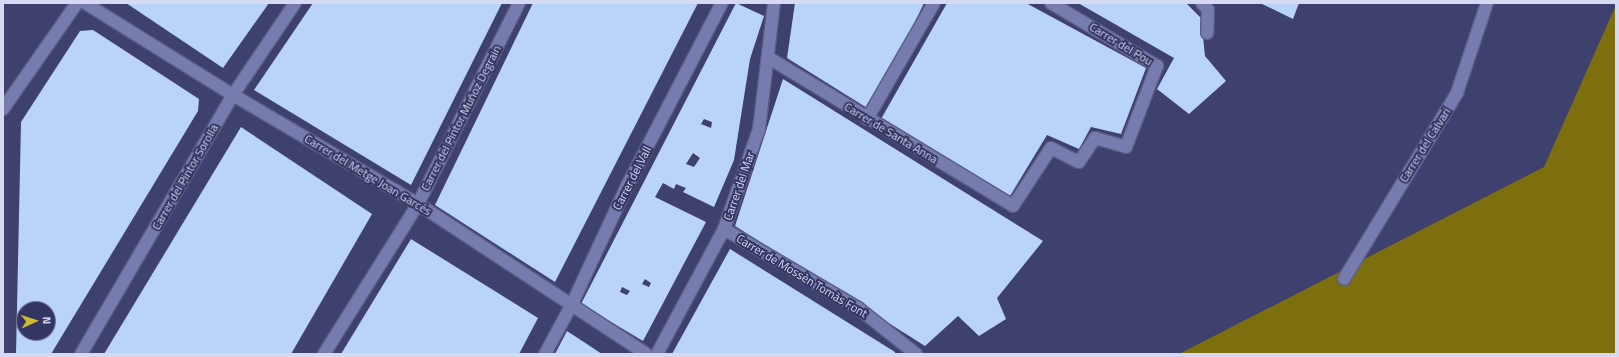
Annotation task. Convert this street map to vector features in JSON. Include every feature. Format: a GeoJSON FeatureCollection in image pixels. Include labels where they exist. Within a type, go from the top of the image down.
{"type":"FeatureCollection","features":[{"type":"Feature","properties":{"kind":"street"},"geometry":{"type":"LineString","coordinates":[[3,109],[77,3]]}},
{"type":"Feature","properties":{"kind":"street","name":"Carrer del Metge Joan Garcés"},"geometry":{"type":"LineString","coordinates":[[85,3],[233,95],[418,204],[646,354]]}},
{"type":"Feature","properties":{"kind":"street","name":"Carrer del Pintor Sorolla"},"geometry":{"type":"LineString","coordinates":[[81,354],[233,95],[295,3]]}},
{"type":"Feature","properties":{"kind":"street","name":"Carrer del Pintor Muñoz Degrain"},"geometry":{"type":"LineString","coordinates":[[324,354],[418,204],[519,3]]}},
{"type":"Feature","properties":{"kind":"street","name":"Carrer del Vall"},"geometry":{"type":"LineString","coordinates":[[545,354],[571,306],[628,184],[722,3]]}},
{"type":"Feature","properties":{"kind":"street","name":"Carrer del Mar"},"geometry":{"type":"LineString","coordinates":[[657,354],[724,229],[759,129],[769,58],[774,3]]}},
{"type":"Feature","properties":{"kind":"street"},"geometry":{"type":"LineString","coordinates":[[867,119],[934,3]]}},
{"type":"Feature","properties":{"kind":"street","name":"Carrer del Pou"},"geometry":{"type":"LineString","coordinates":[[1013,206],[1052,148],[1079,162],[1095,138],[1126,147],[1143,97],[1157,66],[1052,3]]}},
{"type":"Feature","properties":{"kind":"street"},"geometry":{"type":"LineString","coordinates":[[1202,3],[1208,10],[1207,32]]}},
{"type":"Feature","properties":{"kind":"street","name":"Carrer del Calvari"},"geometry":{"type":"LineString","coordinates":[[1344,279],[1457,93],[1488,3]]}},
{"type":"Feature","properties":{"kind":"street","name":"Carrer de Santa Anna"},"geometry":{"type":"LineString","coordinates":[[769,58],[867,119],[1013,206]]}},
{"type":"Feature","properties":{"kind":"street","name":"Carrer de Mossèn Tomàs Font"},"geometry":{"type":"LineString","coordinates":[[724,229],[858,308],[916,354]]}},
{"type":"Feature","properties":{"kind":"shaded area"},"geometry":{"type":"Polygon","coordinates":[[[1616,5],[1616,354],[1179,354],[1544,167],[1616,5]]]}},
{"type":"Feature","properties":{"kind":"building"},"geometry":{"type":"Polygon","coordinates":[[[126,3],[269,3],[223,68],[126,3]]]}},
{"type":"Feature","properties":{"kind":"building"},"geometry":{"type":"Polygon","coordinates":[[[313,3],[502,3],[411,185],[254,90],[313,3]]]}},
{"type":"Feature","properties":{"kind":"building"},"geometry":{"type":"Polygon","coordinates":[[[533,3],[698,3],[555,282],[435,205],[533,3]]]}},
{"type":"Feature","properties":{"kind":"building"},"geometry":{"type":"Polygon","coordinates":[[[736,3],[764,16],[750,59],[734,160],[714,207],[683,192],[686,188],[676,184],[674,189],[663,183],[655,197],[706,222],[643,341],[581,304],[736,3]],[[704,119],[701,124],[711,128],[712,122],[704,119]],[[693,153],[686,164],[694,167],[700,158],[693,153]],[[645,279],[642,284],[649,287],[651,283],[645,279]],[[622,287],[620,292],[627,295],[630,291],[622,287]]]}},
{"type":"Feature","properties":{"kind":"building"},"geometry":{"type":"Polygon","coordinates":[[[795,3],[924,3],[872,111],[787,58],[795,3]]]}},
{"type":"Feature","properties":{"kind":"building"},"geometry":{"type":"Polygon","coordinates":[[[947,3],[1026,3],[1146,68],[1121,134],[1091,127],[1079,149],[1047,135],[1010,196],[881,119],[947,3]]]}},
{"type":"Feature","properties":{"kind":"building"},"geometry":{"type":"Polygon","coordinates":[[[1078,3],[1186,3],[1201,18],[1205,56],[1226,81],[1189,114],[1157,89],[1174,58],[1078,3]]]}},
{"type":"Feature","properties":{"kind":"building"},"geometry":{"type":"Polygon","coordinates":[[[1260,3],[1299,3],[1293,19],[1260,3]]]}},
{"type":"Feature","properties":{"kind":"building"},"geometry":{"type":"Polygon","coordinates":[[[93,30],[199,99],[198,111],[51,354],[16,354],[16,341],[56,341],[56,301],[17,301],[21,122],[80,31],[93,30]]]}},
{"type":"Feature","properties":{"kind":"building"},"geometry":{"type":"Polygon","coordinates":[[[783,79],[1043,241],[997,298],[1006,319],[979,336],[958,316],[925,346],[735,226],[783,79]]]}},
{"type":"Feature","properties":{"kind":"building"},"geometry":{"type":"Polygon","coordinates":[[[241,127],[372,214],[291,354],[104,354],[241,127]]]}},
{"type":"Feature","properties":{"kind":"building"},"geometry":{"type":"Polygon","coordinates":[[[411,239],[538,318],[519,354],[341,354],[411,239]]]}},
{"type":"Feature","properties":{"kind":"building"},"geometry":{"type":"Polygon","coordinates":[[[730,249],[895,352],[895,354],[672,354],[730,249]]]}},
{"type":"Feature","properties":{"kind":"building"},"geometry":{"type":"Polygon","coordinates":[[[567,331],[602,354],[555,354],[567,331]]]}}]}
